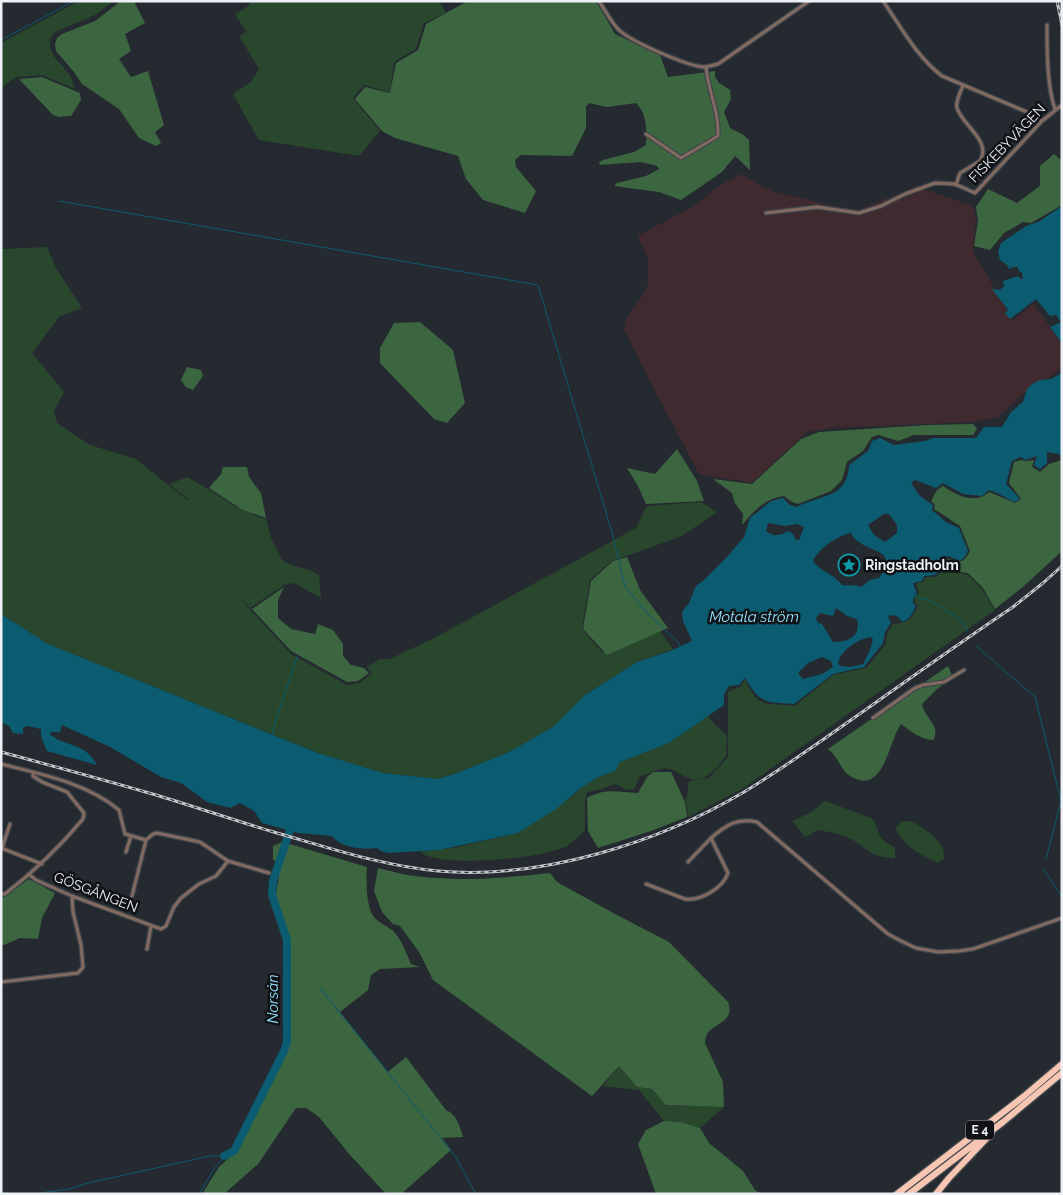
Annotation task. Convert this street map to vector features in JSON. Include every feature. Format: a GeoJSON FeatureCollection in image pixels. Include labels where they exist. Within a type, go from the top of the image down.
{"type":"FeatureCollection","features":[{"type":"Feature","properties":{"kind":"highway","name":"E 4"},"geometry":{"type":"LineString","coordinates":[[897,1194],[1062,1064]]}},
{"type":"Feature","properties":{"kind":"highway","name":"E 4"},"geometry":{"type":"LineString","coordinates":[[908,1194],[1003,1122],[1062,1073]]}},
{"type":"Feature","properties":{"kind":"highway"},"geometry":{"type":"LineString","coordinates":[[936,1194],[954,1171],[1003,1122]]}},
{"type":"Feature","properties":{"kind":"street"},"geometry":{"type":"LineString","coordinates":[[599,1],[619,30],[637,41],[687,63],[706,67],[718,64],[809,1]]}},
{"type":"Feature","properties":{"kind":"street"},"geometry":{"type":"LineString","coordinates":[[882,1],[926,62],[942,76],[1034,115],[1042,121]]}},
{"type":"Feature","properties":{"kind":"street"},"geometry":{"type":"LineString","coordinates":[[1047,25],[1048,64],[1055,109]]}},
{"type":"Feature","properties":{"kind":"street"},"geometry":{"type":"LineString","coordinates":[[706,67],[707,81],[716,108],[720,140]]}},
{"type":"Feature","properties":{"kind":"street"},"geometry":{"type":"LineString","coordinates":[[956,185],[960,173],[980,161],[984,151],[981,142],[958,110],[958,99],[963,85]]}},
{"type":"Feature","properties":{"kind":"street","name":"FISKEBYVÄGEN"},"geometry":{"type":"LineString","coordinates":[[766,213],[817,207],[859,213],[874,209],[905,194],[935,183],[956,185],[975,193],[1042,121],[1055,109],[1062,106]]}},
{"type":"Feature","properties":{"kind":"street"},"geometry":{"type":"LineString","coordinates":[[646,134],[681,158],[718,136]]}},
{"type":"Feature","properties":{"kind":"street"},"geometry":{"type":"LineString","coordinates":[[872,718],[915,688],[944,682],[964,670]]}},
{"type":"Feature","properties":{"kind":"street"},"geometry":{"type":"LineString","coordinates":[[1,764],[68,783],[90,792],[120,810],[126,834],[146,840]]}},
{"type":"Feature","properties":{"kind":"street"},"geometry":{"type":"LineString","coordinates":[[3,894],[42,864],[83,819],[84,813],[67,792],[37,780],[33,773]]}},
{"type":"Feature","properties":{"kind":"street"},"geometry":{"type":"LineString","coordinates":[[688,862],[711,838],[732,822],[749,820],[757,822],[888,934],[916,948],[938,952],[973,949],[1062,918]]}},
{"type":"Feature","properties":{"kind":"street"},"geometry":{"type":"LineString","coordinates":[[10,824],[2,848],[42,864]]}},
{"type":"Feature","properties":{"kind":"street"},"geometry":{"type":"LineString","coordinates":[[132,896],[146,840],[153,834],[158,833],[200,842],[228,861],[269,873]]}},
{"type":"Feature","properties":{"kind":"street"},"geometry":{"type":"LineString","coordinates":[[126,852],[131,836]]}},
{"type":"Feature","properties":{"kind":"street"},"geometry":{"type":"LineString","coordinates":[[646,884],[691,900],[721,886],[728,873],[711,838]]}},
{"type":"Feature","properties":{"kind":"street","name":"GÖSGÅNGEN"},"geometry":{"type":"LineString","coordinates":[[30,875],[36,880],[72,896],[156,928],[163,928],[181,898],[199,884],[216,876],[228,861]]}},
{"type":"Feature","properties":{"kind":"street"},"geometry":{"type":"LineString","coordinates":[[1,982],[78,973],[82,970],[81,945],[73,912],[72,896]]}},
{"type":"Feature","properties":{"kind":"street"},"geometry":{"type":"LineString","coordinates":[[147,949],[151,926]]}},
{"type":"Feature","properties":{"kind":"shaded area"},"geometry":{"type":"Polygon","coordinates":[[[740,174],[772,191],[858,210],[920,185],[923,189],[973,206],[976,220],[973,251],[1007,310],[1006,313],[1013,320],[1034,303],[1062,345],[1062,366],[1054,375],[1033,385],[998,417],[974,422],[833,428],[807,432],[752,483],[699,474],[624,329],[627,318],[645,292],[648,283],[648,258],[639,235],[696,205],[716,188],[740,174]]]}},
{"type":"Feature","properties":{"kind":"green space"},"geometry":{"type":"Polygon","coordinates":[[[79,1],[114,1],[95,15],[55,32],[50,40],[50,47],[54,56],[70,75],[75,89],[42,75],[16,77],[1,88],[1,43],[79,1]]]}},
{"type":"Feature","properties":{"kind":"green space"},"geometry":{"type":"Polygon","coordinates":[[[121,1],[134,1],[145,23],[125,34],[131,51],[119,59],[131,77],[148,71],[164,125],[155,132],[161,143],[156,146],[139,138],[119,109],[82,84],[56,51],[55,44],[57,38],[62,34],[95,21],[121,1]]]}},
{"type":"Feature","properties":{"kind":"green space"},"geometry":{"type":"Polygon","coordinates":[[[248,1],[439,1],[446,13],[424,23],[416,49],[394,62],[390,92],[364,85],[353,98],[380,131],[359,156],[259,140],[233,94],[251,82],[259,69],[239,36],[246,32],[235,14],[250,5],[248,1]]]}},
{"type":"Feature","properties":{"kind":"green space"},"geometry":{"type":"Polygon","coordinates":[[[468,1],[596,1],[615,34],[660,55],[668,77],[715,71],[715,77],[719,83],[730,90],[731,99],[724,112],[730,128],[749,140],[750,170],[735,156],[722,172],[681,200],[659,192],[614,186],[617,183],[646,176],[659,169],[657,166],[641,162],[600,165],[599,162],[634,152],[646,145],[644,117],[636,103],[607,107],[589,103],[586,106],[586,128],[572,156],[521,155],[515,160],[516,167],[536,191],[525,213],[483,200],[466,179],[458,156],[395,138],[382,131],[355,99],[365,87],[390,93],[396,63],[418,50],[426,24],[468,1]]]}},
{"type":"Feature","properties":{"kind":"green space"},"geometry":{"type":"Polygon","coordinates":[[[42,77],[80,93],[81,100],[71,116],[59,117],[53,115],[19,79],[42,77]]]}},
{"type":"Feature","properties":{"kind":"green space"},"geometry":{"type":"Polygon","coordinates":[[[1054,154],[1062,161],[1062,205],[1031,223],[1023,222],[1004,233],[990,250],[974,246],[978,221],[976,207],[988,189],[1017,203],[1040,186],[1040,166],[1054,154]]]}},
{"type":"Feature","properties":{"kind":"green space"},"geometry":{"type":"Polygon","coordinates":[[[47,247],[56,268],[82,308],[59,317],[32,353],[64,392],[54,411],[57,423],[90,445],[136,459],[187,500],[189,500],[169,484],[187,477],[236,507],[253,510],[253,515],[266,519],[271,538],[282,560],[319,575],[321,598],[294,583],[284,585],[250,608],[235,593],[291,654],[347,685],[360,683],[372,673],[367,667],[380,659],[390,659],[436,637],[636,528],[647,506],[701,502],[717,512],[682,536],[612,561],[590,580],[582,629],[602,652],[660,631],[673,649],[637,662],[585,695],[553,727],[509,752],[438,779],[383,773],[318,753],[48,644],[1,614],[1,249],[47,247]]]}},
{"type":"Feature","properties":{"kind":"green space"},"geometry":{"type":"Polygon","coordinates":[[[420,322],[453,350],[465,403],[447,423],[434,419],[380,363],[380,348],[394,323],[420,322]]]}},
{"type":"Feature","properties":{"kind":"green space"},"geometry":{"type":"Polygon","coordinates":[[[187,367],[201,370],[203,376],[193,390],[186,387],[181,380],[187,367]]]}},
{"type":"Feature","properties":{"kind":"green space"},"geometry":{"type":"Polygon","coordinates":[[[973,424],[977,429],[973,435],[914,435],[898,441],[879,435],[872,437],[863,451],[847,462],[842,480],[831,491],[798,504],[784,496],[777,497],[756,510],[742,525],[743,514],[735,503],[732,493],[713,479],[752,484],[801,439],[819,432],[973,424]]]}},
{"type":"Feature","properties":{"kind":"green space"},"geometry":{"type":"Polygon","coordinates":[[[677,449],[697,481],[704,501],[646,504],[627,468],[655,474],[677,449]]]}},
{"type":"Feature","properties":{"kind":"green space"},"geometry":{"type":"Polygon","coordinates":[[[1034,460],[1032,467],[1040,472],[1049,464],[1062,460],[1062,551],[1024,586],[995,609],[983,588],[968,573],[944,570],[943,558],[961,561],[970,551],[960,526],[934,509],[935,505],[931,501],[937,490],[943,486],[954,493],[966,497],[978,498],[989,492],[1015,503],[1021,499],[1009,483],[1014,462],[1034,460]]]}},
{"type":"Feature","properties":{"kind":"green space"},"geometry":{"type":"Polygon","coordinates":[[[223,467],[247,467],[249,477],[261,493],[266,518],[241,509],[209,488],[221,474],[223,467]]]}},
{"type":"Feature","properties":{"kind":"green space"},"geometry":{"type":"Polygon","coordinates":[[[627,557],[640,590],[668,628],[607,655],[583,629],[591,581],[613,561],[627,557]]]}},
{"type":"Feature","properties":{"kind":"green space"},"geometry":{"type":"Polygon","coordinates":[[[944,571],[968,575],[982,589],[995,610],[742,789],[688,817],[686,802],[689,781],[709,778],[728,757],[728,692],[741,686],[745,679],[754,695],[764,703],[795,706],[833,675],[866,668],[885,645],[888,631],[893,624],[903,623],[916,610],[918,606],[915,602],[915,597],[919,593],[916,583],[923,582],[926,577],[935,577],[944,571]]]}},
{"type":"Feature","properties":{"kind":"green space"},"geometry":{"type":"Polygon","coordinates":[[[284,587],[278,600],[278,618],[291,629],[315,634],[318,624],[333,630],[343,644],[343,656],[351,665],[364,668],[369,673],[358,681],[347,682],[291,651],[252,609],[284,587]]]}},
{"type":"Feature","properties":{"kind":"green space"},"geometry":{"type":"Polygon","coordinates":[[[948,666],[953,678],[937,689],[922,704],[923,709],[934,726],[935,735],[933,740],[920,737],[901,724],[878,774],[870,779],[861,781],[847,774],[828,749],[948,666]]]}},
{"type":"Feature","properties":{"kind":"green space"},"geometry":{"type":"Polygon","coordinates":[[[708,716],[727,735],[726,756],[715,770],[705,777],[694,780],[666,768],[640,776],[634,789],[627,790],[615,784],[587,792],[585,800],[585,830],[567,846],[516,858],[469,861],[431,857],[421,852],[458,847],[518,833],[598,777],[615,771],[620,762],[669,743],[708,716]]]}},
{"type":"Feature","properties":{"kind":"green space"},"geometry":{"type":"Polygon","coordinates":[[[653,772],[671,772],[685,802],[687,817],[598,848],[588,831],[587,798],[606,792],[638,793],[647,777],[653,772]]]}},
{"type":"Feature","properties":{"kind":"green space"},"geometry":{"type":"Polygon","coordinates":[[[825,801],[871,818],[882,839],[895,847],[895,858],[874,854],[849,838],[838,834],[818,830],[805,837],[792,821],[810,813],[825,801]]]}},
{"type":"Feature","properties":{"kind":"green space"},"geometry":{"type":"Polygon","coordinates":[[[911,821],[936,839],[943,848],[944,859],[938,863],[919,853],[904,841],[895,829],[901,822],[911,821]]]}},
{"type":"Feature","properties":{"kind":"green space"},"geometry":{"type":"Polygon","coordinates":[[[283,842],[367,867],[368,899],[373,916],[395,933],[411,964],[420,967],[380,969],[371,975],[368,990],[340,1012],[388,1072],[406,1057],[446,1110],[455,1118],[460,1128],[463,1137],[442,1138],[451,1150],[401,1194],[386,1194],[350,1155],[319,1117],[306,1108],[296,1108],[258,1164],[224,1194],[202,1194],[219,1167],[235,1152],[284,1059],[290,1041],[290,941],[275,900],[281,863],[273,860],[273,846],[283,842]]]}},
{"type":"Feature","properties":{"kind":"green space"},"geometry":{"type":"Polygon","coordinates":[[[378,868],[402,874],[450,879],[500,878],[550,873],[557,882],[669,942],[728,1002],[729,1014],[727,1018],[710,1030],[705,1043],[723,1082],[724,1107],[666,1105],[652,1089],[637,1087],[619,1066],[592,1096],[433,980],[419,952],[400,926],[393,924],[382,912],[374,891],[378,868]]]}},
{"type":"Feature","properties":{"kind":"green space"},"geometry":{"type":"Polygon","coordinates":[[[29,879],[55,893],[42,918],[38,939],[20,938],[4,945],[1,944],[1,899],[29,879]]]}},
{"type":"Feature","properties":{"kind":"green space"},"geometry":{"type":"Polygon","coordinates":[[[619,1066],[637,1087],[652,1089],[666,1105],[724,1107],[700,1128],[681,1122],[664,1121],[639,1090],[603,1086],[619,1066]]]}},
{"type":"Feature","properties":{"kind":"green space"},"geometry":{"type":"Polygon","coordinates":[[[664,1121],[681,1122],[700,1128],[709,1143],[743,1171],[755,1190],[761,1194],[656,1194],[638,1144],[646,1130],[664,1121]]]}},
{"type":"Feature","properties":{"kind":"water"},"geometry":{"type":"Polygon","coordinates":[[[1062,206],[1062,343],[1050,327],[1061,322],[1056,315],[1050,316],[1036,299],[1010,319],[1005,313],[1008,310],[992,289],[1000,290],[1004,286],[1003,281],[1018,276],[1023,279],[1022,273],[1017,266],[1009,269],[1000,260],[998,252],[1001,243],[1026,226],[1040,221],[1062,206]]]}},
{"type":"Feature","properties":{"kind":"water","name":"Motala ström"},"geometry":{"type":"Polygon","coordinates":[[[1062,373],[1062,458],[1059,454],[1047,452],[1047,463],[1040,469],[1034,465],[1037,456],[1025,460],[1021,457],[1012,461],[1006,484],[1020,499],[1014,502],[989,490],[982,496],[963,494],[943,483],[936,488],[915,480],[911,483],[920,496],[933,505],[932,510],[946,522],[959,528],[968,551],[964,558],[959,561],[949,556],[940,557],[942,571],[934,575],[924,576],[922,581],[913,583],[917,594],[914,596],[913,603],[916,606],[912,613],[903,622],[897,616],[888,616],[891,623],[885,632],[883,643],[864,667],[833,674],[794,704],[764,700],[755,693],[745,678],[739,685],[729,686],[724,694],[724,705],[669,743],[620,762],[615,771],[598,777],[581,788],[556,809],[518,833],[439,850],[388,853],[377,848],[366,849],[347,846],[332,836],[299,833],[262,823],[254,811],[240,803],[230,808],[207,802],[181,783],[161,777],[110,747],[62,725],[60,732],[51,732],[50,735],[83,750],[97,765],[47,751],[41,729],[27,726],[23,728],[23,734],[13,733],[9,726],[1,722],[1,614],[48,644],[318,753],[383,773],[438,779],[457,773],[509,752],[553,727],[585,695],[637,662],[692,641],[683,621],[682,612],[689,603],[696,586],[726,558],[744,537],[750,518],[771,501],[783,498],[790,505],[796,507],[838,490],[844,484],[849,465],[868,451],[872,441],[880,438],[894,445],[925,441],[933,438],[976,438],[984,427],[1002,427],[1011,412],[1023,402],[1027,389],[1032,384],[1040,380],[1051,379],[1062,373]],[[884,514],[868,525],[874,535],[885,542],[897,533],[897,525],[889,514],[884,514]],[[768,523],[766,531],[772,535],[783,534],[789,531],[796,540],[799,540],[804,527],[797,524],[785,526],[768,523]],[[851,533],[829,543],[813,561],[842,585],[861,587],[870,580],[879,578],[886,562],[885,557],[865,546],[854,538],[851,533]],[[836,608],[833,616],[820,613],[816,618],[833,642],[844,641],[855,634],[858,625],[857,619],[847,616],[836,608]],[[870,637],[860,640],[846,649],[838,663],[840,666],[850,667],[863,664],[873,639],[870,637]],[[822,657],[808,663],[798,673],[803,679],[822,674],[833,667],[831,661],[822,657]]]}},
{"type":"Feature","properties":{"kind":"waterway"},"geometry":{"type":"LineString","coordinates":[[1,40],[74,1]]}},
{"type":"Feature","properties":{"kind":"waterway"},"geometry":{"type":"LineString","coordinates":[[59,201],[538,285],[611,529],[625,586],[645,611],[680,646]]}},
{"type":"Feature","properties":{"kind":"waterway"},"geometry":{"type":"LineString","coordinates":[[914,596],[931,601],[960,619],[968,632]]}},
{"type":"Feature","properties":{"kind":"waterway"},"geometry":{"type":"LineString","coordinates":[[976,646],[1035,697],[1061,801],[1046,859]]}},
{"type":"Feature","properties":{"kind":"waterway"},"geometry":{"type":"LineString","coordinates":[[273,735],[274,726],[297,657]]}},
{"type":"Feature","properties":{"kind":"waterway","name":"Norsån"},"geometry":{"type":"LineString","coordinates":[[224,1156],[234,1151],[287,1042],[287,940],[272,895],[273,881],[290,830]]}},
{"type":"Feature","properties":{"kind":"waterway"},"geometry":{"type":"LineString","coordinates":[[1043,868],[1062,897]]}},
{"type":"Feature","properties":{"kind":"waterway"},"geometry":{"type":"LineString","coordinates":[[320,988],[455,1156],[476,1194]]}},
{"type":"Feature","properties":{"kind":"waterway"},"geometry":{"type":"LineString","coordinates":[[40,1194],[70,1189],[88,1183],[210,1156],[224,1156]]}},
{"type":"Feature","properties":{"kind":"waterway"},"geometry":{"type":"LineString","coordinates":[[199,1194],[214,1169],[224,1157]]}},
{"type":"Feature","properties":{"kind":"waterway"},"geometry":{"type":"LineString","coordinates":[[1,1191],[10,1194]]}},
{"type":"Feature","properties":{"kind":"railway"},"geometry":{"type":"LineString","coordinates":[[1057,1],[1062,25]]}},
{"type":"Feature","properties":{"kind":"railway"},"geometry":{"type":"LineString","coordinates":[[1,752],[156,795],[337,850],[417,869],[477,872],[517,870],[557,863],[597,854],[636,842],[674,827],[744,792],[807,751],[1013,607],[1062,566]]}},
{"type":"Feature","properties":{"kind":"place","name":"Ringstadholm"},"geometry":{"type":"Point","coordinates":[849,565]}}]}
